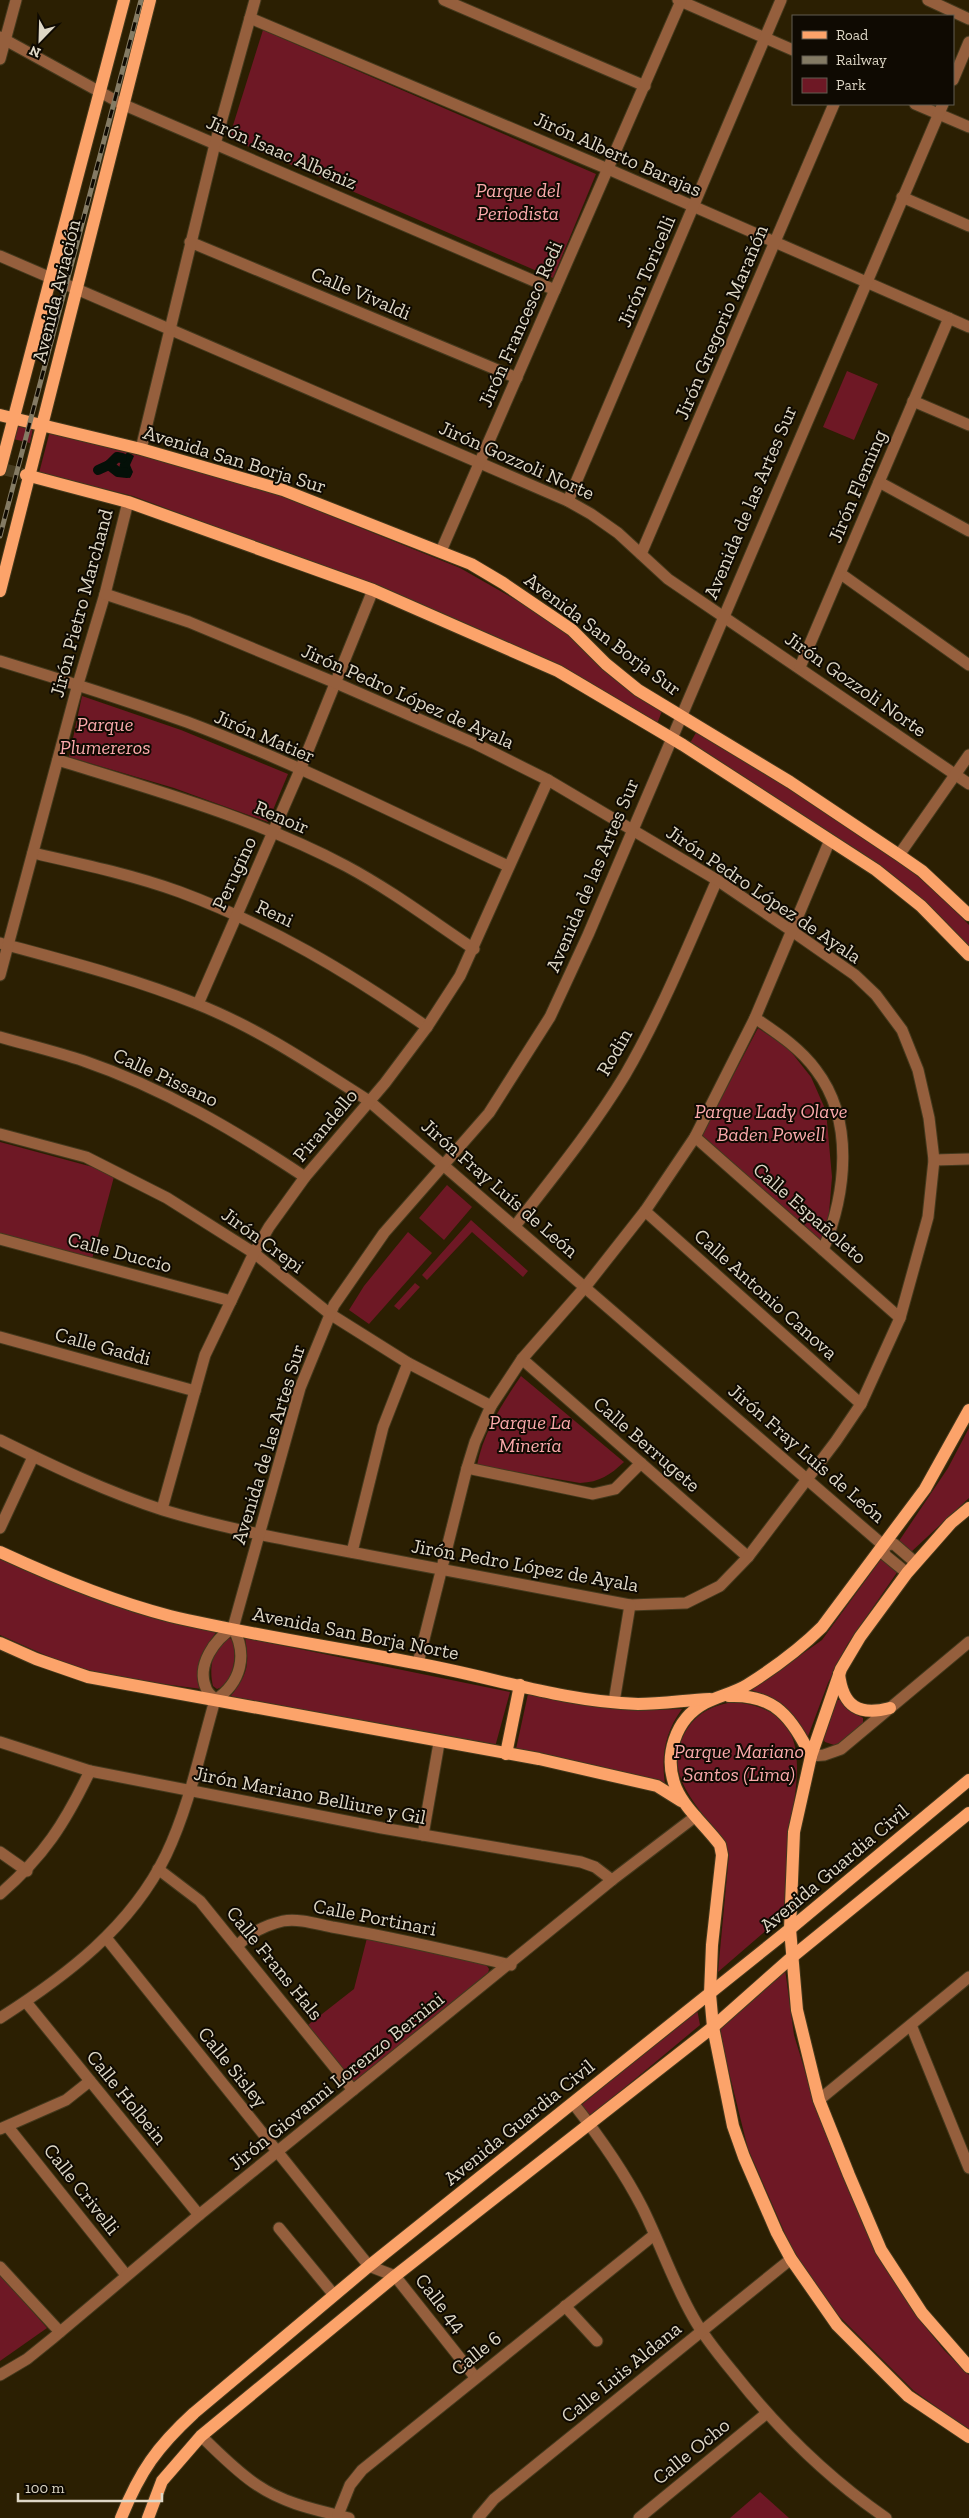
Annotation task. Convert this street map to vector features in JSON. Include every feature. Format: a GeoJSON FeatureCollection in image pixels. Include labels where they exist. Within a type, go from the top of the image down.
{"type":"FeatureCollection","features":[{"type":"Feature","properties":{"kind":"main road","name":"Avenida Aviación"},"geometry":{"type":"LineString","coordinates":[[1,469],[124,0]]}},
{"type":"Feature","properties":{"kind":"main road","name":"Avenida Aviación"},"geometry":{"type":"LineString","coordinates":[[0,591],[122,104],[150,0]]}},
{"type":"Feature","properties":{"kind":"main road","name":"Avenida San Borja Sur"},"geometry":{"type":"LineString","coordinates":[[0,414],[141,449],[283,490],[441,551],[503,582],[572,630],[606,664],[638,690],[790,782],[899,855],[929,877],[969,915]]}},
{"type":"Feature","properties":{"kind":"main road"},"geometry":{"type":"LineString","coordinates":[[28,475],[128,502],[372,590],[558,671],[671,738],[876,870],[921,906],[969,955]]}},
{"type":"Feature","properties":{"kind":"main road"},"geometry":{"type":"LineString","coordinates":[[883,1545],[925,1489],[969,1410]]}},
{"type":"Feature","properties":{"kind":"main road"},"geometry":{"type":"LineString","coordinates":[[969,1508],[951,1523],[907,1573],[860,1637],[839,1674],[811,1756],[794,1832],[790,1929],[797,2010],[819,2100],[882,2250],[922,2313],[969,2367]]}},
{"type":"Feature","properties":{"kind":"main road","name":"Avenida San Borja Norte"},"geometry":{"type":"LineString","coordinates":[[0,1552],[42,1571],[127,1603],[170,1616],[418,1663],[520,1685],[614,1702],[640,1704],[719,1697],[745,1686],[804,1645],[822,1627],[883,1545]]}},
{"type":"Feature","properties":{"kind":"main road"},"geometry":{"type":"LineString","coordinates":[[0,1643],[36,1659],[88,1677],[506,1754],[657,1786],[693,1812]]}},
{"type":"Feature","properties":{"kind":"main road"},"geometry":{"type":"LineString","coordinates":[[839,1674],[841,1686],[853,1706],[862,1711],[875,1712],[890,1708]]}},
{"type":"Feature","properties":{"kind":"main road"},"geometry":{"type":"LineString","coordinates":[[506,1754],[520,1685]]}},
{"type":"Feature","properties":{"kind":"main road"},"geometry":{"type":"LineString","coordinates":[[811,1756],[791,1721],[776,1706],[756,1697],[719,1697],[699,1707],[686,1718],[677,1732],[672,1746],[670,1762],[673,1779],[682,1799],[720,1845],[722,1854],[712,1945],[710,1994],[713,2027],[733,2126],[751,2174],[791,2259],[837,2325],[908,2396],[969,2437]]}},
{"type":"Feature","properties":{"kind":"main road","name":"Avenida Guardia Civil"},"geometry":{"type":"LineString","coordinates":[[121,2518],[142,2471],[170,2436],[369,2266],[710,1994],[969,1780]]}},
{"type":"Feature","properties":{"kind":"main road","name":"Avenida Guardia Civil"},"geometry":{"type":"LineString","coordinates":[[148,2518],[162,2481],[202,2436],[395,2276],[713,2027],[792,1957],[969,1813]]}},
{"type":"Feature","properties":{"kind":"main road"},"geometry":{"type":"LineString","coordinates":[[248,2369],[253,2372],[262,2387]]}},
{"type":"Feature","properties":{"kind":"street"},"geometry":{"type":"LineString","coordinates":[[0,59],[3,38],[16,0]]}},
{"type":"Feature","properties":{"kind":"street"},"geometry":{"type":"LineString","coordinates":[[141,449],[190,242],[255,0]]}},
{"type":"Feature","properties":{"kind":"street"},"geometry":{"type":"LineString","coordinates":[[444,0],[645,86]]}},
{"type":"Feature","properties":{"kind":"street"},"geometry":{"type":"LineString","coordinates":[[679,0],[792,50]]}},
{"type":"Feature","properties":{"kind":"street","name":"Jirón Francesco Redi"},"geometry":{"type":"LineString","coordinates":[[441,551],[645,86],[679,0]]}},
{"type":"Feature","properties":{"kind":"street","name":"Jirón Toricelli"},"geometry":{"type":"LineString","coordinates":[[568,501],[781,0]]}},
{"type":"Feature","properties":{"kind":"street"},"geometry":{"type":"LineString","coordinates":[[928,0],[969,19]]}},
{"type":"Feature","properties":{"kind":"street","name":"Jirón Alberto Barajas"},"geometry":{"type":"LineString","coordinates":[[250,18],[608,169],[969,327]]}},
{"type":"Feature","properties":{"kind":"street","name":"Jirón Isaac Albéniz"},"geometry":{"type":"LineString","coordinates":[[3,38],[122,104],[554,290]]}},
{"type":"Feature","properties":{"kind":"street"},"geometry":{"type":"LineString","coordinates":[[954,78],[969,42]]}},
{"type":"Feature","properties":{"kind":"street","name":"Jirón Gregorio Marañón"},"geometry":{"type":"LineString","coordinates":[[641,554],[776,244],[834,105]]}},
{"type":"Feature","properties":{"kind":"street"},"geometry":{"type":"LineString","coordinates":[[920,105],[941,109],[969,127]]}},
{"type":"Feature","properties":{"kind":"street","name":"Avenida de las Artes Sur"},"geometry":{"type":"LineString","coordinates":[[233,1628],[300,1388],[330,1314],[344,1288],[373,1248],[489,1113],[550,1017],[941,109]]}},
{"type":"Feature","properties":{"kind":"street"},"geometry":{"type":"LineString","coordinates":[[902,197],[969,226]]}},
{"type":"Feature","properties":{"kind":"street","name":"Calle Vivaldi"},"geometry":{"type":"LineString","coordinates":[[190,242],[517,378]]}},
{"type":"Feature","properties":{"kind":"street","name":"Jirón Gozzoli Norte"},"geometry":{"type":"LineString","coordinates":[[0,256],[171,328],[323,396],[568,501],[604,523],[668,579],[800,667],[969,784]]}},
{"type":"Feature","properties":{"kind":"street","name":"Jirón Fleming"},"geometry":{"type":"LineString","coordinates":[[800,667],[949,318]]}},
{"type":"Feature","properties":{"kind":"street"},"geometry":{"type":"LineString","coordinates":[[913,401],[969,425]]}},
{"type":"Feature","properties":{"kind":"street"},"geometry":{"type":"LineString","coordinates":[[879,482],[969,531]]}},
{"type":"Feature","properties":{"kind":"street","name":"Jirón Pietro Marchand"},"geometry":{"type":"LineString","coordinates":[[0,975],[4,944],[33,853],[78,684],[105,594],[128,502]]}},
{"type":"Feature","properties":{"kind":"street"},"geometry":{"type":"LineString","coordinates":[[841,574],[969,665]]}},
{"type":"Feature","properties":{"kind":"street","name":"Perugino"},"geometry":{"type":"LineString","coordinates":[[198,1004],[235,914],[300,770],[372,590]]}},
{"type":"Feature","properties":{"kind":"street","name":"Jirón Pedro López de Ayala"},"geometry":{"type":"LineString","coordinates":[[0,1440],[74,1475],[162,1509],[260,1534],[630,1605],[686,1603],[720,1586],[748,1556],[808,1478],[861,1404],[900,1318],[928,1217],[934,1160],[929,1118],[918,1070],[902,1030],[876,996],[855,975],[717,880],[548,780],[476,744],[336,683],[189,622],[105,594]]}},
{"type":"Feature","properties":{"kind":"street","name":"Jirón Matier"},"geometry":{"type":"LineString","coordinates":[[0,661],[78,684],[188,723],[300,770],[508,866]]}},
{"type":"Feature","properties":{"kind":"street"},"geometry":{"type":"LineString","coordinates":[[899,855],[969,755]]}},
{"type":"Feature","properties":{"kind":"street","name":"Renoir"},"geometry":{"type":"LineString","coordinates":[[58,760],[211,809],[273,832],[347,866],[474,949]]}},
{"type":"Feature","properties":{"kind":"street","name":"Pirandello"},"geometry":{"type":"LineString","coordinates":[[162,1509],[205,1355],[254,1253],[269,1227],[305,1177],[369,1101],[427,1027],[460,976],[474,949],[508,866],[548,780]]}},
{"type":"Feature","properties":{"kind":"street"},"geometry":{"type":"LineString","coordinates":[[418,1663],[467,1468],[475,1442],[491,1406],[522,1359],[586,1286],[645,1211],[695,1137],[755,1018],[830,840]]}},
{"type":"Feature","properties":{"kind":"street","name":"Reni"},"geometry":{"type":"LineString","coordinates":[[33,853],[106,870],[179,892],[235,914],[296,943],[348,973],[427,1027]]}},
{"type":"Feature","properties":{"kind":"street","name":"Rodin"},"geometry":{"type":"LineString","coordinates":[[515,1226],[561,1168],[624,1076],[660,1008],[717,880]]}},
{"type":"Feature","properties":{"kind":"street","name":"Jirón Fray Luís de León"},"geometry":{"type":"LineString","coordinates":[[4,944],[90,967],[198,1004],[302,1058],[369,1101],[808,1478],[883,1545],[885,1555],[907,1573]]}},
{"type":"Feature","properties":{"kind":"street"},"geometry":{"type":"LineString","coordinates":[[755,1018],[790,1042],[817,1070],[838,1108],[842,1146],[842,1184],[834,1223],[823,1250]]}},
{"type":"Feature","properties":{"kind":"street","name":"Calle Pissano"},"geometry":{"type":"LineString","coordinates":[[0,1036],[84,1061],[160,1092],[231,1129],[305,1177]]}},
{"type":"Feature","properties":{"kind":"street","name":"Jirón Crepi"},"geometry":{"type":"LineString","coordinates":[[0,1134],[86,1157],[126,1175],[168,1198],[254,1253],[330,1314],[408,1363],[491,1406]]}},
{"type":"Feature","properties":{"kind":"street","name":"Calle Españoleto"},"geometry":{"type":"LineString","coordinates":[[695,1137],[900,1318]]}},
{"type":"Feature","properties":{"kind":"street"},"geometry":{"type":"LineString","coordinates":[[934,1160],[969,1159]]}},
{"type":"Feature","properties":{"kind":"street","name":"Calle Antonio Canova"},"geometry":{"type":"LineString","coordinates":[[645,1211],[861,1404]]}},
{"type":"Feature","properties":{"kind":"street","name":"Calle Duccio"},"geometry":{"type":"LineString","coordinates":[[0,1239],[231,1301]]}},
{"type":"Feature","properties":{"kind":"street","name":"Calle Gaddi"},"geometry":{"type":"LineString","coordinates":[[0,1337],[195,1391]]}},
{"type":"Feature","properties":{"kind":"street","name":"Calle Berrugete"},"geometry":{"type":"LineString","coordinates":[[522,1359],[748,1556]]}},
{"type":"Feature","properties":{"kind":"street"},"geometry":{"type":"LineString","coordinates":[[352,1552],[383,1427],[408,1363]]}},
{"type":"Feature","properties":{"kind":"street"},"geometry":{"type":"LineString","coordinates":[[0,1528],[33,1457]]}},
{"type":"Feature","properties":{"kind":"street"},"geometry":{"type":"LineString","coordinates":[[467,1468],[593,1494],[616,1489],[641,1463]]}},
{"type":"Feature","properties":{"kind":"street"},"geometry":{"type":"LineString","coordinates":[[883,1545],[894,1544],[916,1563]]}},
{"type":"Feature","properties":{"kind":"street"},"geometry":{"type":"LineString","coordinates":[[614,1702],[630,1605]]}},
{"type":"Feature","properties":{"kind":"street"},"geometry":{"type":"LineString","coordinates":[[0,2018],[26,2002],[106,1939],[135,1905],[158,1869],[166,1855],[190,1792],[215,1700],[227,1692],[240,1668],[242,1659],[240,1640],[233,1628],[222,1635],[210,1650],[204,1671],[206,1688],[215,1700]]}},
{"type":"Feature","properties":{"kind":"street"},"geometry":{"type":"LineString","coordinates":[[811,1756],[824,1755],[841,1749],[969,1642]]}},
{"type":"Feature","properties":{"kind":"street","name":"Jirón Mariano Belliure y Gil"},"geometry":{"type":"LineString","coordinates":[[0,1742],[90,1771],[190,1792],[581,1862],[595,1867],[612,1880]]}},
{"type":"Feature","properties":{"kind":"street"},"geometry":{"type":"LineString","coordinates":[[422,1835],[440,1742]]}},
{"type":"Feature","properties":{"kind":"street"},"geometry":{"type":"LineString","coordinates":[[0,1894],[27,1871],[64,1822],[90,1771]]}},
{"type":"Feature","properties":{"kind":"street","name":"Jirón Giovanni Lorenzo Bernini"},"geometry":{"type":"LineString","coordinates":[[0,2375],[28,2358],[199,2215],[511,1964],[693,1812]]}},
{"type":"Feature","properties":{"kind":"street"},"geometry":{"type":"LineString","coordinates":[[0,1852],[27,1871]]}},
{"type":"Feature","properties":{"kind":"street","name":"Calle Frans Hals"},"geometry":{"type":"LineString","coordinates":[[158,1869],[200,1901],[353,2090]]}},
{"type":"Feature","properties":{"kind":"street","name":"Calle Portinari"},"geometry":{"type":"LineString","coordinates":[[237,1946],[250,1934],[266,1926],[285,1921],[360,1932],[511,1964]]}},
{"type":"Feature","properties":{"kind":"street","name":"Calle Sisley"},"geometry":{"type":"LineString","coordinates":[[106,1939],[369,2266]]}},
{"type":"Feature","properties":{"kind":"street"},"geometry":{"type":"LineString","coordinates":[[819,2100],[969,1977]]}},
{"type":"Feature","properties":{"kind":"street","name":"Calle Holbein"},"geometry":{"type":"LineString","coordinates":[[26,2002],[199,2215]]}},
{"type":"Feature","properties":{"kind":"street"},"geometry":{"type":"LineString","coordinates":[[911,2024],[969,2168]]}},
{"type":"Feature","properties":{"kind":"street"},"geometry":{"type":"LineString","coordinates":[[4,2128],[66,2100],[90,2081]]}},
{"type":"Feature","properties":{"kind":"street"},"geometry":{"type":"LineString","coordinates":[[573,2103],[631,2188],[701,2330],[767,2413],[818,2464],[886,2518]]}},
{"type":"Feature","properties":{"kind":"street","name":"Calle Crivelli"},"geometry":{"type":"LineString","coordinates":[[4,2128],[126,2275]]}},
{"type":"Feature","properties":{"kind":"street"},"geometry":{"type":"LineString","coordinates":[[279,2228],[334,2295]]}},
{"type":"Feature","properties":{"kind":"street","name":"Calle 6"},"geometry":{"type":"LineString","coordinates":[[343,2517],[350,2485],[362,2470],[654,2236]]}},
{"type":"Feature","properties":{"kind":"street","name":"Calle Luis Aldana"},"geometry":{"type":"LineString","coordinates":[[478,2518],[494,2499],[791,2259]]}},
{"type":"Feature","properties":{"kind":"street"},"geometry":{"type":"LineString","coordinates":[[369,2266],[395,2276]]}},
{"type":"Feature","properties":{"kind":"street"},"geometry":{"type":"LineString","coordinates":[[0,2267],[60,2332]]}},
{"type":"Feature","properties":{"kind":"street","name":"Calle 44"},"geometry":{"type":"LineString","coordinates":[[395,2276],[476,2377]]}},
{"type":"Feature","properties":{"kind":"street"},"geometry":{"type":"LineString","coordinates":[[565,2306],[597,2341]]}},
{"type":"Feature","properties":{"kind":"street","name":"Calle Ocho"},"geometry":{"type":"LineString","coordinates":[[639,2518],[767,2413]]}},
{"type":"Feature","properties":{"kind":"street"},"geometry":{"type":"LineString","coordinates":[[202,2436],[244,2476],[268,2492],[303,2506],[343,2517]]}},
{"type":"Feature","properties":{"kind":"green space","name":"Parque del Periodista"},"geometry":{"type":"Polygon","coordinates":[[[263,30],[596,174],[553,278],[229,138],[263,30]]]}},
{"type":"Feature","properties":{"kind":"green space"},"geometry":{"type":"Polygon","coordinates":[[[847,371],[878,384],[854,440],[823,427],[847,371]]]}},
{"type":"Feature","properties":{"kind":"green space"},"geometry":{"type":"Polygon","coordinates":[[[16,424],[33,428],[30,443],[13,439],[16,424]]]}},
{"type":"Feature","properties":{"kind":"green space"},"geometry":{"type":"Polygon","coordinates":[[[50,431],[98,441],[279,495],[460,568],[551,620],[662,711],[657,724],[604,693],[248,539],[133,496],[39,473],[50,431]]]}},
{"type":"Feature","properties":{"kind":"green space","name":"Parque Plumereros"},"geometry":{"type":"Polygon","coordinates":[[[82,696],[181,730],[288,774],[268,822],[174,788],[69,757],[82,696]]]}},
{"type":"Feature","properties":{"kind":"green space"},"geometry":{"type":"Polygon","coordinates":[[[697,731],[805,796],[875,843],[908,868],[969,925],[969,946],[927,904],[690,743],[697,731]]]}},
{"type":"Feature","properties":{"kind":"green space","name":"Parque Lady Olave Baden Powell"},"geometry":{"type":"Polygon","coordinates":[[[758,1028],[788,1048],[811,1077],[826,1111],[832,1177],[828,1225],[821,1243],[702,1135],[758,1028]]]}},
{"type":"Feature","properties":{"kind":"green space"},"geometry":{"type":"Polygon","coordinates":[[[0,1142],[115,1173],[92,1259],[0,1234],[0,1142]]]}},
{"type":"Feature","properties":{"kind":"green space"},"geometry":{"type":"Polygon","coordinates":[[[447,1185],[472,1207],[444,1240],[419,1218],[447,1185]]]}},
{"type":"Feature","properties":{"kind":"green space"},"geometry":{"type":"Polygon","coordinates":[[[471,1220],[528,1271],[523,1277],[472,1232],[427,1280],[422,1275],[471,1220]]]}},
{"type":"Feature","properties":{"kind":"green space"},"geometry":{"type":"Polygon","coordinates":[[[408,1232],[432,1253],[369,1324],[349,1310],[364,1286],[408,1232]]]}},
{"type":"Feature","properties":{"kind":"green space"},"geometry":{"type":"Polygon","coordinates":[[[415,1283],[420,1287],[399,1310],[394,1306],[415,1283]]]}},
{"type":"Feature","properties":{"kind":"green space","name":"Parque La Minería"},"geometry":{"type":"Polygon","coordinates":[[[521,1376],[624,1462],[604,1477],[580,1483],[477,1465],[489,1429],[521,1376]]]}},
{"type":"Feature","properties":{"kind":"green space"},"geometry":{"type":"Polygon","coordinates":[[[969,1428],[969,1498],[911,1552],[899,1541],[948,1468],[969,1428]]]}},
{"type":"Feature","properties":{"kind":"green space"},"geometry":{"type":"Polygon","coordinates":[[[0,1557],[68,1588],[127,1610],[217,1631],[208,1644],[202,1658],[202,1689],[117,1678],[63,1663],[0,1635],[0,1557]]]}},
{"type":"Feature","properties":{"kind":"green space"},"geometry":{"type":"Polygon","coordinates":[[[881,1559],[898,1571],[847,1645],[828,1683],[807,1739],[792,1714],[770,1697],[751,1690],[822,1640],[881,1559]]]}},
{"type":"Feature","properties":{"kind":"green space"},"geometry":{"type":"Polygon","coordinates":[[[230,1638],[234,1642],[235,1648],[233,1669],[223,1686],[217,1689],[213,1686],[211,1673],[213,1658],[219,1646],[230,1638]]]}},
{"type":"Feature","properties":{"kind":"green space"},"geometry":{"type":"Polygon","coordinates":[[[245,1638],[510,1692],[495,1747],[230,1697],[246,1670],[245,1638]]]}},
{"type":"Feature","properties":{"kind":"green space"},"geometry":{"type":"Polygon","coordinates":[[[528,1694],[642,1710],[682,1709],[668,1735],[664,1754],[665,1784],[522,1752],[516,1749],[528,1694]]]}},
{"type":"Feature","properties":{"kind":"green space"},"geometry":{"type":"Polygon","coordinates":[[[835,1700],[840,1700],[848,1710],[863,1718],[863,1726],[837,1746],[825,1742],[822,1737],[835,1700]]]}},
{"type":"Feature","properties":{"kind":"green space","name":"Parque Mariano Santos (Lima)"},"geometry":{"type":"Polygon","coordinates":[[[735,1702],[761,1708],[779,1718],[790,1732],[796,1749],[796,1789],[788,1854],[785,1914],[718,1972],[729,1854],[681,1780],[678,1764],[679,1747],[687,1729],[696,1718],[714,1707],[735,1702]]]}},
{"type":"Feature","properties":{"kind":"green space"},"geometry":{"type":"Polygon","coordinates":[[[367,1938],[485,1963],[489,1969],[487,1978],[355,2083],[308,2025],[354,1989],[367,1938]]]}},
{"type":"Feature","properties":{"kind":"green space"},"geometry":{"type":"Polygon","coordinates":[[[785,1969],[794,2035],[808,2081],[891,2274],[915,2314],[944,2350],[969,2375],[969,2430],[914,2391],[827,2304],[790,2245],[748,2149],[718,2028],[785,1969]]]}},
{"type":"Feature","properties":{"kind":"green space"},"geometry":{"type":"Polygon","coordinates":[[[697,2009],[700,2025],[587,2119],[579,2107],[697,2009]]]}},
{"type":"Feature","properties":{"kind":"green space"},"geometry":{"type":"Polygon","coordinates":[[[0,2274],[47,2328],[0,2361],[0,2274]]]}},
{"type":"Feature","properties":{"kind":"green space"},"geometry":{"type":"Polygon","coordinates":[[[760,2492],[789,2518],[730,2518],[760,2492]]]}},
{"type":"Feature","properties":{"kind":"shaded area"},"geometry":{"type":"Polygon","coordinates":[[[128,452],[134,456],[130,465],[133,472],[130,478],[127,477],[126,471],[119,468],[122,457],[128,452]]]}},
{"type":"Feature","properties":{"kind":"waterway"},"geometry":{"type":"LineString","coordinates":[[98,470],[109,465],[117,457],[122,458]]}},
{"type":"Feature","properties":{"kind":"waterway"},"geometry":{"type":"LineString","coordinates":[[109,465],[118,472],[127,473]]}},
{"type":"Feature","properties":{"kind":"tunnel"},"geometry":{"type":"LineString","coordinates":[[3,469],[26,475]]}},
{"type":"Feature","properties":{"kind":"railway"},"geometry":{"type":"LineString","coordinates":[[0,536],[141,0]]}}]}
